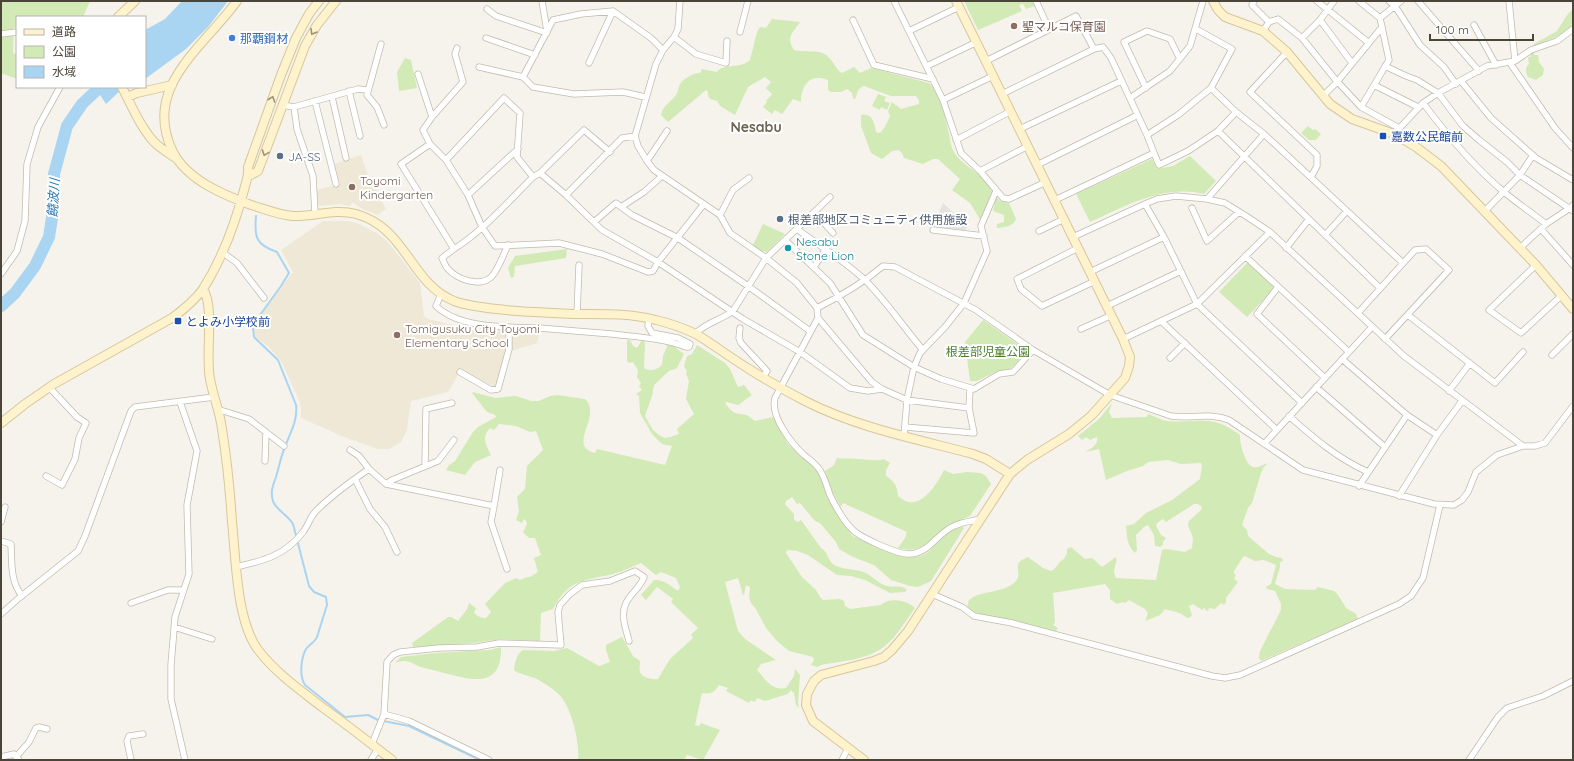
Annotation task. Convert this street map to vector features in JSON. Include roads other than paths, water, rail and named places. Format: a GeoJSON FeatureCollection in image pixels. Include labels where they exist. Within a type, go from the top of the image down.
{"type":"FeatureCollection","features":[{"type":"Feature","properties":{"kind":"street"},"geometry":{"type":"LineString","coordinates":[[119,16],[135,1]]}},
{"type":"Feature","properties":{"kind":"street"},"geometry":{"type":"LineString","coordinates":[[176,158],[169,142],[165,118],[166,104],[172,85],[180,68],[237,1]]}},
{"type":"Feature","properties":{"kind":"street"},"geometry":{"type":"LineString","coordinates":[[1,423],[49,387],[172,318],[186,307],[203,289],[233,227],[249,176],[248,167],[291,50],[302,26],[319,1]]}},
{"type":"Feature","properties":{"kind":"street"},"geometry":{"type":"LineString","coordinates":[[249,176],[258,171],[305,46],[317,25],[336,1]]}},
{"type":"Feature","properties":{"kind":"street"},"geometry":{"type":"LineString","coordinates":[[542,1],[547,32]]}},
{"type":"Feature","properties":{"kind":"street"},"geometry":{"type":"LineString","coordinates":[[680,1],[678,29],[674,37],[663,50],[656,64],[645,97],[635,136],[638,146],[647,162],[662,176],[720,215],[730,233],[766,258],[797,283],[817,308],[818,318],[872,382],[882,389],[907,400],[970,408]]}},
{"type":"Feature","properties":{"kind":"street"},"geometry":{"type":"LineString","coordinates":[[740,32],[748,1]]}},
{"type":"Feature","properties":{"kind":"street"},"geometry":{"type":"LineString","coordinates":[[894,1],[943,100],[961,153],[980,171],[1003,198],[1009,199],[1046,182]]}},
{"type":"Feature","properties":{"kind":"street"},"geometry":{"type":"LineString","coordinates":[[1036,1],[1049,29]]}},
{"type":"Feature","properties":{"kind":"street"},"geometry":{"type":"LineString","coordinates":[[1130,98],[1170,71],[1190,46],[1203,1]]}},
{"type":"Feature","properties":{"kind":"street"},"geometry":{"type":"LineString","coordinates":[[1213,1],[1218,10],[1225,17],[1262,31],[1287,52],[1330,104],[1352,119],[1397,131]]}},
{"type":"Feature","properties":{"kind":"street"},"geometry":{"type":"LineString","coordinates":[[1254,1],[1252,5],[1269,22]]}},
{"type":"Feature","properties":{"kind":"street"},"geometry":{"type":"LineString","coordinates":[[1317,1],[1369,43]]}},
{"type":"Feature","properties":{"kind":"street"},"geometry":{"type":"LineString","coordinates":[[1302,38],[1320,20],[1334,1]]}},
{"type":"Feature","properties":{"kind":"street"},"geometry":{"type":"LineString","coordinates":[[1359,1],[1380,18],[1389,60],[1361,107]]}},
{"type":"Feature","properties":{"kind":"street"},"geometry":{"type":"LineString","coordinates":[[1389,1],[1395,6],[1420,45],[1444,66],[1491,118],[1533,155],[1573,180]]}},
{"type":"Feature","properties":{"kind":"street"},"geometry":{"type":"LineString","coordinates":[[1380,18],[1401,1]]}},
{"type":"Feature","properties":{"kind":"street"},"geometry":{"type":"LineString","coordinates":[[1418,1],[1479,71]]}},
{"type":"Feature","properties":{"kind":"street"},"geometry":{"type":"LineString","coordinates":[[1509,1],[1512,62],[1555,128],[1573,148]]}},
{"type":"Feature","properties":{"kind":"street"},"geometry":{"type":"LineString","coordinates":[[864,760],[813,721],[806,705],[807,694],[814,681],[821,675],[874,661],[884,657],[892,650],[908,631],[1010,474],[1026,460],[1069,434],[1092,416],[1124,378],[1130,366],[1130,357],[1112,315],[958,4],[909,31]]}},
{"type":"Feature","properties":{"kind":"street"},"geometry":{"type":"LineString","coordinates":[[487,9],[496,16],[547,32]]}},
{"type":"Feature","properties":{"kind":"street"},"geometry":{"type":"LineString","coordinates":[[589,63],[613,11]]}},
{"type":"Feature","properties":{"kind":"street"},"geometry":{"type":"LineString","coordinates":[[523,77],[553,20],[581,14],[613,11],[651,38],[663,50]]}},
{"type":"Feature","properties":{"kind":"street"},"geometry":{"type":"LineString","coordinates":[[986,61],[1076,16],[1094,50]]}},
{"type":"Feature","properties":{"kind":"street"},"geometry":{"type":"LineString","coordinates":[[1262,31],[1269,22],[1278,19],[1302,38],[1337,82],[1361,107],[1397,131],[1442,166],[1536,265],[1573,309]]}},
{"type":"Feature","properties":{"kind":"street"},"geometry":{"type":"LineString","coordinates":[[853,20],[874,65],[933,79]]}},
{"type":"Feature","properties":{"kind":"street"},"geometry":{"type":"LineString","coordinates":[[1320,20],[1352,63]]}},
{"type":"Feature","properties":{"kind":"street"},"geometry":{"type":"LineString","coordinates":[[1474,25],[1496,65]]}},
{"type":"Feature","properties":{"kind":"street"},"geometry":{"type":"LineString","coordinates":[[1324,95],[1337,82],[1382,27]]}},
{"type":"Feature","properties":{"kind":"street"},"geometry":{"type":"LineString","coordinates":[[1147,135],[1178,114],[1211,88],[1232,49],[1196,29]]}},
{"type":"Feature","properties":{"kind":"street"},"geometry":{"type":"LineString","coordinates":[[1397,131],[1423,103],[1438,93],[1459,83],[1487,66],[1512,62],[1531,50],[1557,41],[1573,29]]}},
{"type":"Feature","properties":{"kind":"street"},"geometry":{"type":"LineString","coordinates":[[1146,88],[1124,42],[1147,31],[1170,39],[1180,59]]}},
{"type":"Feature","properties":{"kind":"street"},"geometry":{"type":"LineString","coordinates":[[1,34],[16,32]]}},
{"type":"Feature","properties":{"kind":"street"},"geometry":{"type":"LineString","coordinates":[[674,37],[696,54],[726,63],[727,41]]}},
{"type":"Feature","properties":{"kind":"street"},"geometry":{"type":"LineString","coordinates":[[486,38],[535,55]]}},
{"type":"Feature","properties":{"kind":"street"},"geometry":{"type":"LineString","coordinates":[[926,66],[977,42]]}},
{"type":"Feature","properties":{"kind":"street"},"geometry":{"type":"LineString","coordinates":[[382,44],[367,90],[367,95],[377,107],[384,125]]}},
{"type":"Feature","properties":{"kind":"street"},"geometry":{"type":"LineString","coordinates":[[1002,94],[1094,50],[1104,47],[1111,58],[1138,115],[1159,165],[1188,151],[1218,131],[1236,112]]}},
{"type":"Feature","properties":{"kind":"street"},"geometry":{"type":"LineString","coordinates":[[457,48],[455,54],[463,82],[432,116],[422,130],[430,144],[446,160],[468,195],[482,227],[495,246],[559,243],[602,254],[648,272],[653,271],[658,262],[704,204]]}},
{"type":"Feature","properties":{"kind":"street"},"geometry":{"type":"LineString","coordinates":[[1287,52],[1250,92],[1317,155],[1317,166],[1311,177]]}},
{"type":"Feature","properties":{"kind":"street"},"geometry":{"type":"LineString","coordinates":[[1385,66],[1417,80],[1438,93],[1463,126],[1507,162],[1520,175],[1572,208],[1546,224],[1520,248]]}},
{"type":"Feature","properties":{"kind":"street"},"geometry":{"type":"LineString","coordinates":[[479,67],[523,77],[533,87],[574,94],[623,92],[645,97]]}},
{"type":"Feature","properties":{"kind":"street"},"geometry":{"type":"LineString","coordinates":[[418,74],[432,116]]}},
{"type":"Feature","properties":{"kind":"street"},"geometry":{"type":"LineString","coordinates":[[943,100],[993,76]]}},
{"type":"Feature","properties":{"kind":"street"},"geometry":{"type":"LineString","coordinates":[[1020,129],[1121,81]]}},
{"type":"Feature","properties":{"kind":"street"},"geometry":{"type":"LineString","coordinates":[[124,92],[138,93],[172,85]]}},
{"type":"Feature","properties":{"kind":"street"},"geometry":{"type":"LineString","coordinates":[[1374,85],[1418,108]]}},
{"type":"Feature","properties":{"kind":"street"},"geometry":{"type":"LineString","coordinates":[[1,274],[17,251],[25,221],[27,164],[38,127],[59,88]]}},
{"type":"Feature","properties":{"kind":"street"},"geometry":{"type":"LineString","coordinates":[[1211,88],[1236,112],[1264,134],[1403,263]]}},
{"type":"Feature","properties":{"kind":"street"},"geometry":{"type":"LineString","coordinates":[[282,104],[294,107],[358,89],[367,90]]}},
{"type":"Feature","properties":{"kind":"street"},"geometry":{"type":"LineString","coordinates":[[124,92],[138,118],[154,142],[176,158],[202,182],[223,194],[284,215],[301,216],[333,211],[347,212],[376,222],[395,238],[424,278],[441,294],[464,304],[481,308],[578,314],[627,314],[649,318],[675,326],[695,334],[781,388],[808,403],[835,414],[904,436],[973,454],[986,459],[1010,474]]}},
{"type":"Feature","properties":{"kind":"street"},"geometry":{"type":"LineString","coordinates":[[349,92],[360,136]]}},
{"type":"Feature","properties":{"kind":"street"},"geometry":{"type":"LineString","coordinates":[[332,96],[346,158]]}},
{"type":"Feature","properties":{"kind":"street"},"geometry":{"type":"LineString","coordinates":[[446,160],[504,98],[520,113],[517,157],[533,177]]}},
{"type":"Feature","properties":{"kind":"street"},"geometry":{"type":"LineString","coordinates":[[315,101],[336,184]]}},
{"type":"Feature","properties":{"kind":"street"},"geometry":{"type":"LineString","coordinates":[[1423,103],[1450,139],[1470,160],[1504,192],[1546,224]]}},
{"type":"Feature","properties":{"kind":"street"},"geometry":{"type":"LineString","coordinates":[[294,107],[296,129],[313,176],[313,201],[315,214]]}},
{"type":"Feature","properties":{"kind":"street"},"geometry":{"type":"LineString","coordinates":[[956,140],[1011,111]]}},
{"type":"Feature","properties":{"kind":"street"},"geometry":{"type":"LineString","coordinates":[[1037,165],[1138,115]]}},
{"type":"Feature","properties":{"kind":"street"},"geometry":{"type":"LineString","coordinates":[[508,245],[495,272],[490,278],[482,281],[470,281],[457,276],[446,268],[442,258],[468,241],[533,177],[540,173],[584,130],[610,152]]}},
{"type":"Feature","properties":{"kind":"street"},"geometry":{"type":"LineString","coordinates":[[647,162],[667,131]]}},
{"type":"Feature","properties":{"kind":"street"},"geometry":{"type":"LineString","coordinates":[[1218,131],[1380,288]]}},
{"type":"Feature","properties":{"kind":"street"},"geometry":{"type":"LineString","coordinates":[[1207,199],[1264,134]]}},
{"type":"Feature","properties":{"kind":"street"},"geometry":{"type":"LineString","coordinates":[[566,195],[610,152],[622,138],[635,136]]}},
{"type":"Feature","properties":{"kind":"street"},"geometry":{"type":"LineString","coordinates":[[430,144],[401,164],[454,249]]}},
{"type":"Feature","properties":{"kind":"street"},"geometry":{"type":"LineString","coordinates":[[980,171],[1028,146]]}},
{"type":"Feature","properties":{"kind":"street"},"geometry":{"type":"LineString","coordinates":[[468,195],[518,148]]}},
{"type":"Feature","properties":{"kind":"street"},"geometry":{"type":"LineString","coordinates":[[1055,200],[1154,153]]}},
{"type":"Feature","properties":{"kind":"street"},"geometry":{"type":"LineString","coordinates":[[1485,211],[1520,175],[1533,155]]}},
{"type":"Feature","properties":{"kind":"street"},"geometry":{"type":"LineString","coordinates":[[540,173],[566,195],[602,230],[658,262],[743,319],[800,352],[850,388],[868,391],[882,389]]}},
{"type":"Feature","properties":{"kind":"street"},"geometry":{"type":"LineString","coordinates":[[621,207],[644,192],[662,176]]}},
{"type":"Feature","properties":{"kind":"street"},"geometry":{"type":"LineString","coordinates":[[720,215],[732,190],[749,178]]}},
{"type":"Feature","properties":{"kind":"street"},"geometry":{"type":"LineString","coordinates":[[904,436],[907,400],[914,367],[923,350],[945,327],[964,303],[987,251],[981,226],[996,191]]}},
{"type":"Feature","properties":{"kind":"street"},"geometry":{"type":"LineString","coordinates":[[1073,237],[1157,199],[1176,196],[1207,199],[1225,203],[1270,232],[1404,356],[1523,446]]}},
{"type":"Feature","properties":{"kind":"street"},"geometry":{"type":"LineString","coordinates":[[695,334],[700,329],[726,317],[733,311],[766,258],[830,197]]}},
{"type":"Feature","properties":{"kind":"street"},"geometry":{"type":"LineString","coordinates":[[594,222],[616,203],[632,215],[678,238],[810,331]]}},
{"type":"Feature","properties":{"kind":"street"},"geometry":{"type":"LineString","coordinates":[[1144,204],[1164,237],[1197,304],[1302,403]]}},
{"type":"Feature","properties":{"kind":"street"},"geometry":{"type":"LineString","coordinates":[[1192,208],[1207,241],[1238,212]]}},
{"type":"Feature","properties":{"kind":"street"},"geometry":{"type":"LineString","coordinates":[[1325,235],[1347,211]]}},
{"type":"Feature","properties":{"kind":"street"},"geometry":{"type":"LineString","coordinates":[[814,212],[833,233]]}},
{"type":"Feature","properties":{"kind":"street"},"geometry":{"type":"LineString","coordinates":[[1039,231],[1064,219]]}},
{"type":"Feature","properties":{"kind":"street"},"geometry":{"type":"LineString","coordinates":[[1286,248],[1309,220]]}},
{"type":"Feature","properties":{"kind":"street"},"geometry":{"type":"LineString","coordinates":[[797,229],[847,265],[866,281],[923,350]]}},
{"type":"Feature","properties":{"kind":"street"},"geometry":{"type":"LineString","coordinates":[[1541,229],[1573,265]]}},
{"type":"Feature","properties":{"kind":"street"},"geometry":{"type":"LineString","coordinates":[[933,230],[984,236]]}},
{"type":"Feature","properties":{"kind":"street"},"geometry":{"type":"LineString","coordinates":[[1123,339],[1197,304],[1270,232]]}},
{"type":"Feature","properties":{"kind":"street"},"geometry":{"type":"LineString","coordinates":[[1090,272],[1164,237]]}},
{"type":"Feature","properties":{"kind":"street"},"geometry":{"type":"LineString","coordinates":[[785,240],[830,283],[863,335],[914,367],[941,379],[974,389],[999,374],[1013,372],[1033,350]]}},
{"type":"Feature","properties":{"kind":"street"},"geometry":{"type":"LineString","coordinates":[[1078,248],[1017,279],[1021,289],[1042,306],[1095,281]]}},
{"type":"Feature","properties":{"kind":"street"},"geometry":{"type":"LineString","coordinates":[[1358,313],[1415,250],[1426,249],[1449,270],[1385,339]]}},
{"type":"Feature","properties":{"kind":"street"},"geometry":{"type":"LineString","coordinates":[[814,267],[825,250]]}},
{"type":"Feature","properties":{"kind":"street"},"geometry":{"type":"LineString","coordinates":[[222,252],[233,260],[264,298]]}},
{"type":"Feature","properties":{"kind":"street"},"geometry":{"type":"LineString","coordinates":[[1245,256],[1349,352]]}},
{"type":"Feature","properties":{"kind":"street"},"geometry":{"type":"LineString","coordinates":[[578,314],[579,265]]}},
{"type":"Feature","properties":{"kind":"street"},"geometry":{"type":"LineString","coordinates":[[1536,265],[1490,310],[1521,334],[1562,296]]}},
{"type":"Feature","properties":{"kind":"street"},"geometry":{"type":"LineString","coordinates":[[817,308],[866,281],[883,266],[895,267],[932,288],[964,303],[1033,350],[1110,395],[1171,416],[1182,418],[1208,415],[1219,416],[1229,420],[1303,470],[1398,496],[1440,505],[1454,505],[1462,500],[1468,492],[1476,472],[1497,456],[1523,446],[1535,446],[1545,443],[1573,406]]}},
{"type":"Feature","properties":{"kind":"street"},"geometry":{"type":"LineString","coordinates":[[1107,306],[1181,271]]}},
{"type":"Feature","properties":{"kind":"street"},"geometry":{"type":"LineString","coordinates":[[1278,287],[1257,314],[1325,378]]}},
{"type":"Feature","properties":{"kind":"street"},"geometry":{"type":"LineString","coordinates":[[203,289],[208,304],[210,378],[222,427],[239,596],[246,625],[258,650],[275,669],[392,760]]}},
{"type":"Feature","properties":{"kind":"street"},"geometry":{"type":"LineString","coordinates":[[441,294],[436,306],[447,314],[468,322],[509,327],[539,328],[660,339],[689,347],[690,344],[678,338],[652,333],[648,326],[649,318]]}},
{"type":"Feature","properties":{"kind":"street"},"geometry":{"type":"LineString","coordinates":[[1408,314],[1495,382],[1523,352]]}},
{"type":"Feature","properties":{"kind":"street"},"geometry":{"type":"LineString","coordinates":[[1081,329],[1112,315]]}},
{"type":"Feature","properties":{"kind":"street"},"geometry":{"type":"LineString","coordinates":[[818,318],[775,398],[773,405],[787,437],[821,471],[830,496],[851,529],[861,536],[908,554],[922,552],[940,535],[954,526],[981,519]]}},
{"type":"Feature","properties":{"kind":"street"},"geometry":{"type":"LineString","coordinates":[[1161,321],[1277,430]]}},
{"type":"Feature","properties":{"kind":"street"},"geometry":{"type":"LineString","coordinates":[[460,372],[491,390],[498,389],[509,348],[509,327]]}},
{"type":"Feature","properties":{"kind":"street"},"geometry":{"type":"LineString","coordinates":[[1264,444],[1372,327]]}},
{"type":"Feature","properties":{"kind":"street"},"geometry":{"type":"LineString","coordinates":[[740,328],[739,338],[741,343],[767,371],[763,377]]}},
{"type":"Feature","properties":{"kind":"street"},"geometry":{"type":"LineString","coordinates":[[1552,355],[1573,334]]}},
{"type":"Feature","properties":{"kind":"street"},"geometry":{"type":"LineString","coordinates":[[1170,358],[1185,343]]}},
{"type":"Feature","properties":{"kind":"street"},"geometry":{"type":"LineString","coordinates":[[1342,359],[1407,415],[1437,435]]}},
{"type":"Feature","properties":{"kind":"street"},"geometry":{"type":"LineString","coordinates":[[1449,391],[1470,363]]}},
{"type":"Feature","properties":{"kind":"street"},"geometry":{"type":"LineString","coordinates":[[46,476],[62,485],[75,458],[79,438],[86,423],[77,417],[49,387]]}},
{"type":"Feature","properties":{"kind":"street"},"geometry":{"type":"LineString","coordinates":[[1316,387],[1385,447]]}},
{"type":"Feature","properties":{"kind":"street"},"geometry":{"type":"LineString","coordinates":[[905,427],[974,433],[970,408],[970,388]]}},
{"type":"Feature","properties":{"kind":"street"},"geometry":{"type":"LineString","coordinates":[[1,614],[78,551],[85,536],[131,411],[135,407],[214,397]]}},
{"type":"Feature","properties":{"kind":"street"},"geometry":{"type":"LineString","coordinates":[[1398,496],[1437,435],[1462,401]]}},
{"type":"Feature","properties":{"kind":"street"},"geometry":{"type":"LineString","coordinates":[[180,402],[197,451],[187,505],[188,574],[175,617],[171,665],[171,699],[185,760]]}},
{"type":"Feature","properties":{"kind":"street"},"geometry":{"type":"LineString","coordinates":[[425,466],[426,409],[452,403]]}},
{"type":"Feature","properties":{"kind":"street"},"geometry":{"type":"LineString","coordinates":[[217,410],[250,419],[284,446]]}},
{"type":"Feature","properties":{"kind":"street"},"geometry":{"type":"LineString","coordinates":[[1359,486],[1407,415]]}},
{"type":"Feature","properties":{"kind":"street"},"geometry":{"type":"LineString","coordinates":[[1289,416],[1334,454],[1350,464],[1368,472]]}},
{"type":"Feature","properties":{"kind":"street"},"geometry":{"type":"LineString","coordinates":[[265,461],[267,450],[266,432]]}},
{"type":"Feature","properties":{"kind":"street"},"geometry":{"type":"LineString","coordinates":[[386,484],[392,480],[438,461],[454,440]]}},
{"type":"Feature","properties":{"kind":"street"},"geometry":{"type":"LineString","coordinates":[[350,450],[359,456],[369,469],[386,484],[494,506]]}},
{"type":"Feature","properties":{"kind":"street"},"geometry":{"type":"LineString","coordinates":[[236,568],[276,556],[294,543],[304,531],[314,513],[333,494],[369,469]]}},
{"type":"Feature","properties":{"kind":"street"},"geometry":{"type":"LineString","coordinates":[[500,470],[491,522],[507,569]]}},
{"type":"Feature","properties":{"kind":"street"},"geometry":{"type":"LineString","coordinates":[[355,479],[370,509],[384,527],[398,552]]}},
{"type":"Feature","properties":{"kind":"street"},"geometry":{"type":"LineString","coordinates":[[932,594],[962,608],[974,616],[1012,623],[1212,676],[1225,678],[1240,675],[1399,604],[1411,596],[1423,578],[1440,505]]}},
{"type":"Feature","properties":{"kind":"street"},"geometry":{"type":"LineString","coordinates":[[1,522],[5,507]]}},
{"type":"Feature","properties":{"kind":"street"},"geometry":{"type":"LineString","coordinates":[[1,541],[11,544],[14,581],[16,588],[22,596]]}},
{"type":"Feature","properties":{"kind":"street"},"geometry":{"type":"LineString","coordinates":[[371,760],[384,714],[387,662],[393,655],[400,652],[439,648],[477,647],[499,643],[561,645],[558,612],[560,605],[570,594],[582,585],[610,581],[635,571],[644,577],[641,585],[626,604],[623,621],[629,641]]}},
{"type":"Feature","properties":{"kind":"street"},"geometry":{"type":"LineString","coordinates":[[130,603],[168,590],[183,590]]}},
{"type":"Feature","properties":{"kind":"street"},"geometry":{"type":"LineString","coordinates":[[174,626],[212,638]]}},
{"type":"Feature","properties":{"kind":"street"},"geometry":{"type":"LineString","coordinates":[[1469,760],[1498,717],[1507,708],[1543,696],[1573,680]]}},
{"type":"Feature","properties":{"kind":"street"},"geometry":{"type":"LineString","coordinates":[[384,714],[409,721],[489,760]]}},
{"type":"Feature","properties":{"kind":"street"},"geometry":{"type":"LineString","coordinates":[[1,756],[14,754],[18,759],[36,728],[39,727],[47,729]]}},
{"type":"Feature","properties":{"kind":"street"},"geometry":{"type":"LineString","coordinates":[[131,760],[127,741],[129,736],[143,734]]}},
{"type":"Feature","properties":{"kind":"street"},"geometry":{"type":"LineString","coordinates":[[842,760],[848,748]]}},
{"type":"Feature","properties":{"kind":"water"},"geometry":{"type":"Polygon","coordinates":[[[182,1],[228,1],[208,27],[186,49],[146,78],[146,29],[165,19],[182,1]]]}},
{"type":"Feature","properties":{"kind":"water"},"geometry":{"type":"Polygon","coordinates":[[[96,88],[123,88],[106,104],[96,88]]]}},
{"type":"Feature","properties":{"kind":"waterway","name":"饒波川"},"geometry":{"type":"LineString","coordinates":[[1,306],[15,293],[35,266],[49,237],[54,205],[54,174],[67,126],[82,104],[99,88]]}},
{"type":"Feature","properties":{"kind":"waterway"},"geometry":{"type":"LineString","coordinates":[[256,216],[255,230],[258,239],[265,246],[277,252],[289,273],[255,322],[253,328],[254,337],[278,360],[296,405],[295,421],[282,454],[273,486],[272,498],[276,507],[293,524],[309,586],[314,592],[326,597],[327,605],[317,637],[306,649],[303,657],[301,667],[303,681],[305,685],[345,717],[368,715],[378,720],[409,726],[480,760]]}},
{"type":"Feature","properties":{"kind":"place","name":"聖マルコ保育園"},"geometry":{"type":"Point","coordinates":[1014,26]}},
{"type":"Feature","properties":{"kind":"place","name":"那覇鋼材"},"geometry":{"type":"Point","coordinates":[232,38]}},
{"type":"Feature","properties":{"kind":"place","name":"嘉数公民館前"},"geometry":{"type":"Point","coordinates":[1383,136]}},
{"type":"Feature","properties":{"kind":"place","name":"JA-SS"},"geometry":{"type":"Point","coordinates":[280,156]}},
{"type":"Feature","properties":{"kind":"place","name":"Toyomi Kindergarten"},"geometry":{"type":"Point","coordinates":[352,187]}},
{"type":"Feature","properties":{"kind":"place","name":"根差部地区コミュニティ供用施設"},"geometry":{"type":"Point","coordinates":[780,219]}},
{"type":"Feature","properties":{"kind":"place","name":"Nesabu Stone Lion"},"geometry":{"type":"Point","coordinates":[788,248]}},
{"type":"Feature","properties":{"kind":"place","name":"とよみ小学校前"},"geometry":{"type":"Point","coordinates":[178,321]}},
{"type":"Feature","properties":{"kind":"place","name":"Tomigusuku City Toyomi Elementary School"},"geometry":{"type":"Point","coordinates":[397,335]}},
{"type":"Feature","properties":{"kind":"district","name":"Nesabu"},"geometry":{"type":"Point","coordinates":[756,127]}},
{"type":"Feature","properties":{"kind":"park label","name":"根差部児童公園"},"geometry":{"type":"Point","coordinates":[988,351]}}]}
